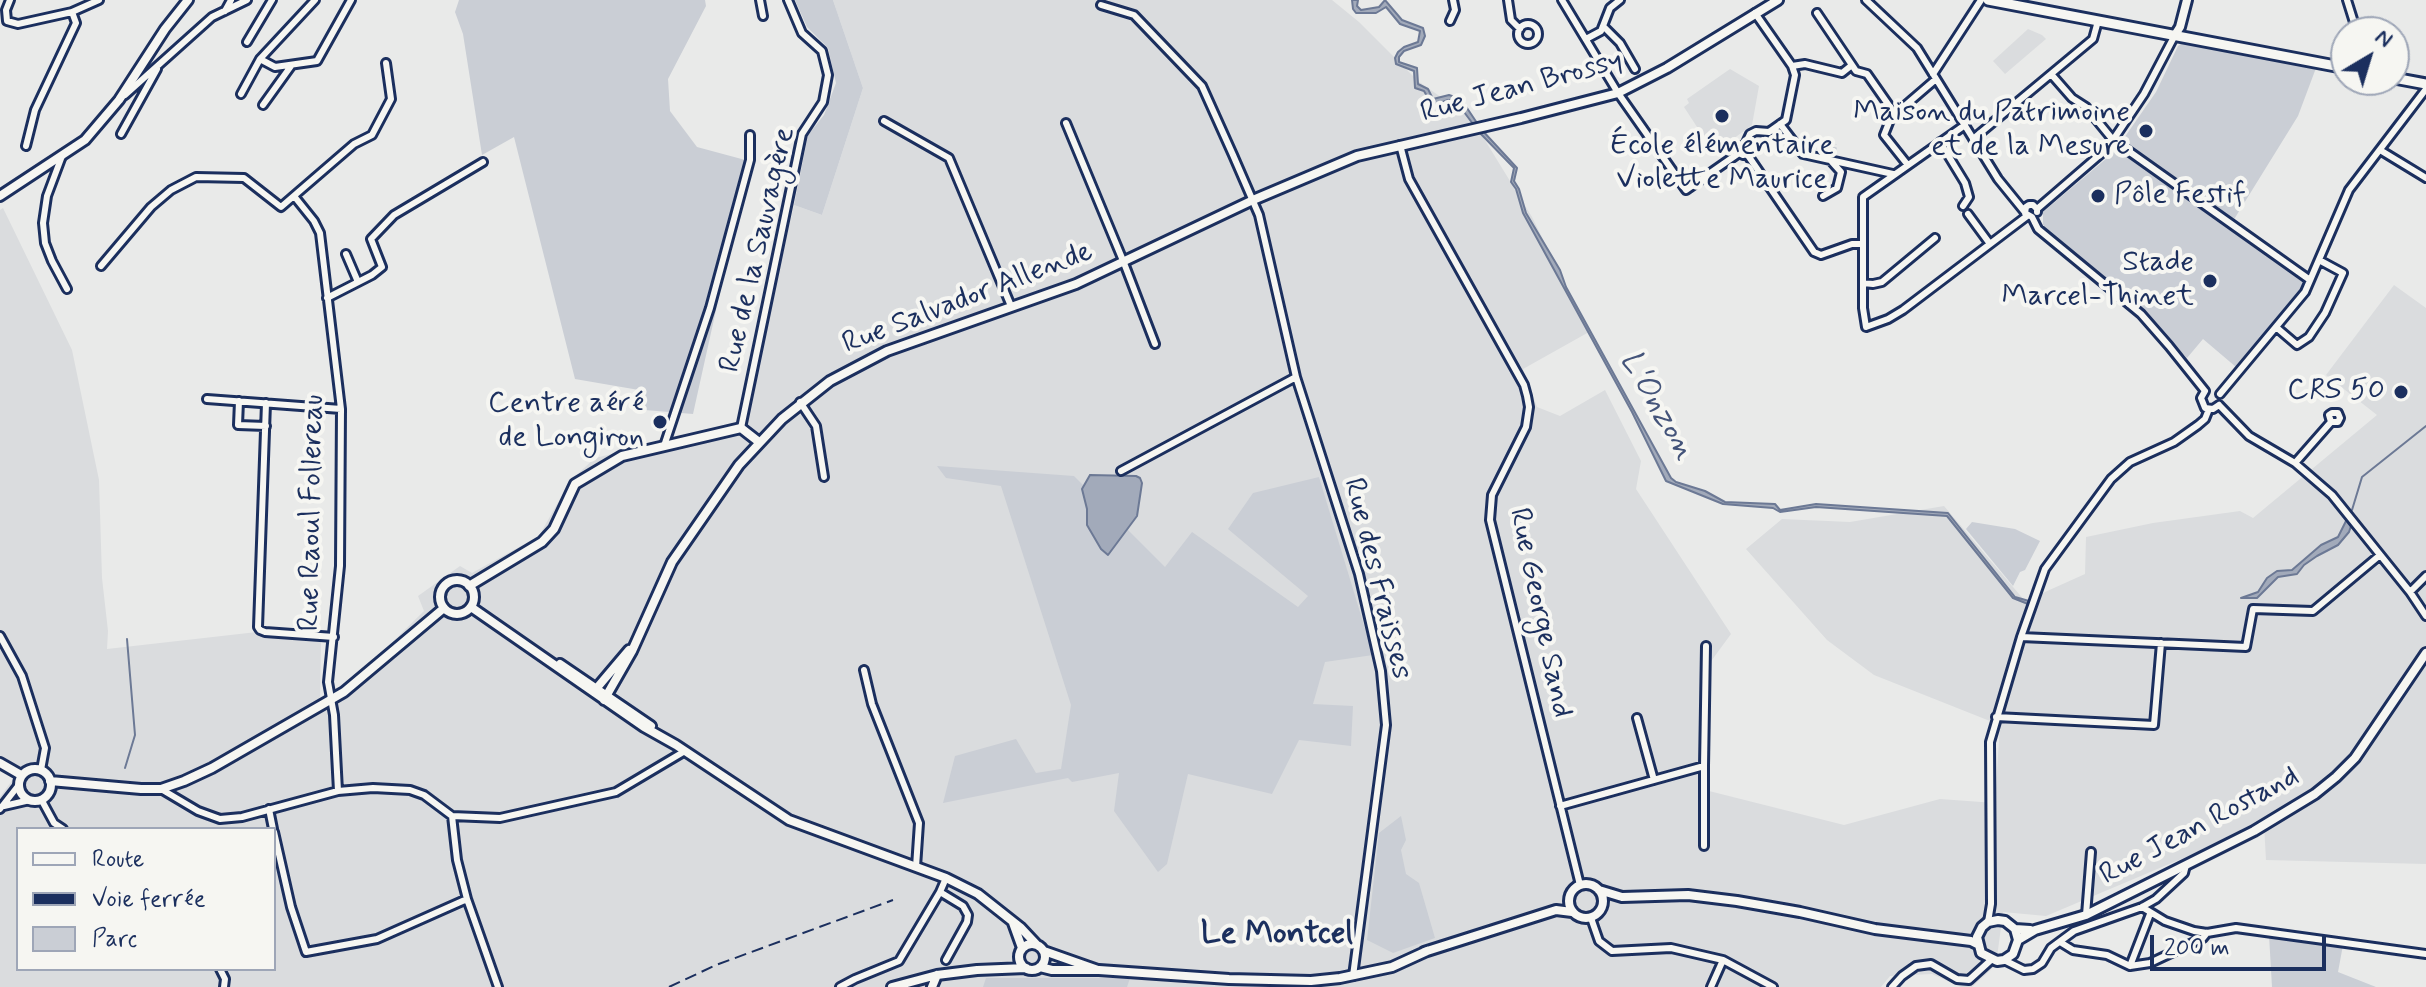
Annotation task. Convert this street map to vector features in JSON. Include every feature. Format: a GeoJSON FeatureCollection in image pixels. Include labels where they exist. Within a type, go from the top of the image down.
{"type":"FeatureCollection","features":[{"type":"Feature","properties":{"kind":"main road"},"geometry":{"type":"LineString","coordinates":[[1988,0],[2330,65]]}},
{"type":"Feature","properties":{"kind":"street"},"geometry":{"type":"LineString","coordinates":[[7,21],[6,10],[10,0]]}},
{"type":"Feature","properties":{"kind":"street"},"geometry":{"type":"LineString","coordinates":[[7,21],[18,24],[72,12],[99,0]]}},
{"type":"Feature","properties":{"kind":"street"},"geometry":{"type":"LineString","coordinates":[[0,196],[85,140],[119,100],[165,29],[188,0]]}},
{"type":"Feature","properties":{"kind":"street"},"geometry":{"type":"LineString","coordinates":[[225,11],[231,0]]}},
{"type":"Feature","properties":{"kind":"street"},"geometry":{"type":"LineString","coordinates":[[119,100],[212,17],[247,0]]}},
{"type":"Feature","properties":{"kind":"street"},"geometry":{"type":"LineString","coordinates":[[247,42],[272,0]]}},
{"type":"Feature","properties":{"kind":"street"},"geometry":{"type":"LineString","coordinates":[[241,94],[260,59],[315,0]]}},
{"type":"Feature","properties":{"kind":"street"},"geometry":{"type":"LineString","coordinates":[[260,59],[275,67],[317,61],[351,0]]}},
{"type":"Feature","properties":{"kind":"street"},"geometry":{"type":"LineString","coordinates":[[760,0],[763,16]]}},
{"type":"Feature","properties":{"kind":"street","name":"Rue de la Sauvagère"},"geometry":{"type":"LineString","coordinates":[[741,428],[802,134],[823,102],[828,75],[822,51],[802,33],[788,0]]}},
{"type":"Feature","properties":{"kind":"street"},"geometry":{"type":"LineString","coordinates":[[1450,21],[1455,10],[1453,0]]}},
{"type":"Feature","properties":{"kind":"street"},"geometry":{"type":"LineString","coordinates":[[1508,0],[1511,20],[1520,29]]}},
{"type":"Feature","properties":{"kind":"street"},"geometry":{"type":"LineString","coordinates":[[1562,0],[1618,93],[1686,190],[1743,154]]}},
{"type":"Feature","properties":{"kind":"street"},"geometry":{"type":"LineString","coordinates":[[1586,39],[1601,31],[1610,8],[1620,0]]}},
{"type":"Feature","properties":{"kind":"street","name":"Rue Jean Brossy"},"geometry":{"type":"LineString","coordinates":[[1400,145],[1618,93],[1667,68],[1777,0]]}},
{"type":"Feature","properties":{"kind":"street"},"geometry":{"type":"LineString","coordinates":[[1866,0],[1917,48],[1998,179],[2038,229],[2141,314],[2205,391]]}},
{"type":"Feature","properties":{"kind":"street"},"geometry":{"type":"LineString","coordinates":[[1907,164],[1884,135],[1892,115],[1935,77],[1981,0]]}},
{"type":"Feature","properties":{"kind":"street"},"geometry":{"type":"LineString","coordinates":[[1965,125],[1863,197],[1863,308],[1866,327],[1903,310],[2028,215],[2037,213],[2037,209],[2103,152],[2144,94],[2180,27],[2187,0]]}},
{"type":"Feature","properties":{"kind":"street","name":"Rue des Fraisses"},"geometry":{"type":"LineString","coordinates":[[1101,5],[1134,15],[1202,86],[1259,215],[1296,377],[1359,574],[1381,671],[1386,725],[1353,976]]}},
{"type":"Feature","properties":{"kind":"street"},"geometry":{"type":"LineString","coordinates":[[26,146],[35,110],[76,23],[72,12]]}},
{"type":"Feature","properties":{"kind":"street"},"geometry":{"type":"LineString","coordinates":[[1755,13],[1795,75],[1786,120],[1769,132],[1750,134],[1745,145],[1739,147],[1814,252],[1821,255],[1852,244],[1863,244]]}},
{"type":"Feature","properties":{"kind":"street"},"geometry":{"type":"LineString","coordinates":[[1817,13],[1856,71],[1867,74],[1890,107],[1892,115]]}},
{"type":"Feature","properties":{"kind":"street"},"geometry":{"type":"LineString","coordinates":[[0,28],[7,21]]}},
{"type":"Feature","properties":{"kind":"street"},"geometry":{"type":"LineString","coordinates":[[1973,139],[2093,39],[2098,21]]}},
{"type":"Feature","properties":{"kind":"street"},"geometry":{"type":"LineString","coordinates":[[1604,27],[1620,43],[1635,69]]}},
{"type":"Feature","properties":{"kind":"street"},"geometry":{"type":"LineString","coordinates":[[121,134],[161,63]]}},
{"type":"Feature","properties":{"kind":"street"},"geometry":{"type":"LineString","coordinates":[[101,266],[151,207],[171,190],[196,177],[244,178],[281,207],[354,144],[372,135],[391,99],[386,63]]}},
{"type":"Feature","properties":{"kind":"street"},"geometry":{"type":"LineString","coordinates":[[1792,66],[1805,64],[1842,73],[1852,65]]}},
{"type":"Feature","properties":{"kind":"street"},"geometry":{"type":"LineString","coordinates":[[263,105],[292,65]]}},
{"type":"Feature","properties":{"kind":"street"},"geometry":{"type":"LineString","coordinates":[[2051,74],[2072,98],[2086,107],[2113,140],[2310,280]]}},
{"type":"Feature","properties":{"kind":"street"},"geometry":{"type":"LineString","coordinates":[[2425,614],[2332,495],[2295,463],[2249,436],[2219,405],[2220,394],[2305,292],[2343,201],[2426,87]]}},
{"type":"Feature","properties":{"kind":"street"},"geometry":{"type":"LineString","coordinates":[[884,121],[949,158],[1011,306]]}},
{"type":"Feature","properties":{"kind":"street"},"geometry":{"type":"LineString","coordinates":[[1066,123],[1155,344]]}},
{"type":"Feature","properties":{"kind":"street"},"geometry":{"type":"LineString","coordinates":[[1780,124],[1803,154],[1893,174]]}},
{"type":"Feature","properties":{"kind":"street"},"geometry":{"type":"LineString","coordinates":[[664,446],[710,308],[750,160],[750,135]]}},
{"type":"Feature","properties":{"kind":"street"},"geometry":{"type":"LineString","coordinates":[[1940,142],[1965,183],[1969,197],[1963,206]]}},
{"type":"Feature","properties":{"kind":"street","name":"Rue Salvador Allende"},"geometry":{"type":"LineString","coordinates":[[634,643],[672,562],[739,465],[800,402],[830,381],[873,357],[1076,284],[1253,200],[1357,156],[1400,145]]}},
{"type":"Feature","properties":{"kind":"street","name":"Rue George Sand"},"geometry":{"type":"LineString","coordinates":[[1400,145],[1409,179],[1524,385],[1527,396],[1526,427],[1492,495],[1490,520],[1580,885]]}},
{"type":"Feature","properties":{"kind":"street"},"geometry":{"type":"LineString","coordinates":[[2380,150],[2426,178]]}},
{"type":"Feature","properties":{"kind":"street"},"geometry":{"type":"LineString","coordinates":[[62,156],[47,196],[43,223],[45,243],[67,289]]}},
{"type":"Feature","properties":{"kind":"street"},"geometry":{"type":"LineString","coordinates":[[327,298],[382,267],[371,239],[394,215],[483,162]]}},
{"type":"Feature","properties":{"kind":"street"},"geometry":{"type":"LineString","coordinates":[[1823,196],[1837,188],[1841,172],[1832,162]]}},
{"type":"Feature","properties":{"kind":"street","name":"Rue Raoul Follereau"},"geometry":{"type":"LineString","coordinates":[[294,196],[320,233],[341,409],[340,566],[328,682],[334,715],[338,791]]}},
{"type":"Feature","properties":{"kind":"street"},"geometry":{"type":"LineString","coordinates":[[2028,215],[2026,207],[2031,204],[2037,209]]}},
{"type":"Feature","properties":{"kind":"street"},"geometry":{"type":"LineString","coordinates":[[1968,214],[1990,244]]}},
{"type":"Feature","properties":{"kind":"street"},"geometry":{"type":"LineString","coordinates":[[1863,283],[1882,282],[1935,238]]}},
{"type":"Feature","properties":{"kind":"street"},"geometry":{"type":"LineString","coordinates":[[346,254],[358,282]]}},
{"type":"Feature","properties":{"kind":"street"},"geometry":{"type":"LineString","coordinates":[[2276,327],[2297,345],[2309,337],[2325,313],[2343,273],[2319,260]]}},
{"type":"Feature","properties":{"kind":"street"},"geometry":{"type":"LineString","coordinates":[[1121,471],[1296,377]]}},
{"type":"Feature","properties":{"kind":"street"},"geometry":{"type":"LineString","coordinates":[[2205,391],[2215,390],[2220,394]]}},
{"type":"Feature","properties":{"kind":"street"},"geometry":{"type":"LineString","coordinates":[[2205,391],[2201,401],[2209,409]]}},
{"type":"Feature","properties":{"kind":"street"},"geometry":{"type":"LineString","coordinates":[[207,399],[341,409]]}},
{"type":"Feature","properties":{"kind":"street"},"geometry":{"type":"LineString","coordinates":[[239,401],[238,425],[266,426]]}},
{"type":"Feature","properties":{"kind":"street"},"geometry":{"type":"LineString","coordinates":[[800,402],[816,426],[824,477]]}},
{"type":"Feature","properties":{"kind":"street"},"geometry":{"type":"LineString","coordinates":[[266,403],[258,627],[265,632],[334,637]]}},
{"type":"Feature","properties":{"kind":"street"},"geometry":{"type":"LineString","coordinates":[[1955,939],[1978,933],[1988,922],[1991,904],[1990,742],[2045,569],[2111,479],[2130,462],[2174,442],[2205,419],[2209,409],[2219,405]]}},
{"type":"Feature","properties":{"kind":"street"},"geometry":{"type":"LineString","coordinates":[[2295,463],[2331,422]]}},
{"type":"Feature","properties":{"kind":"street"},"geometry":{"type":"LineString","coordinates":[[469,586],[542,542],[554,529],[575,484],[622,456],[741,428],[759,442]]}},
{"type":"Feature","properties":{"kind":"street"},"geometry":{"type":"LineString","coordinates":[[2021,637],[2246,647],[2253,609],[2313,611],[2380,555]]}},
{"type":"Feature","properties":{"kind":"street"},"geometry":{"type":"LineString","coordinates":[[2410,592],[2426,576]]}},
{"type":"Feature","properties":{"kind":"street"},"geometry":{"type":"LineString","coordinates":[[459,581],[469,586],[474,596],[471,607],[458,614],[444,608],[440,598],[444,587],[459,581]]}},
{"type":"Feature","properties":{"kind":"street"},"geometry":{"type":"LineString","coordinates":[[471,607],[789,820],[946,878],[978,894],[1044,951],[1099,970]]}},
{"type":"Feature","properties":{"kind":"street"},"geometry":{"type":"LineString","coordinates":[[50,781],[161,789],[184,781],[344,692],[444,608]]}},
{"type":"Feature","properties":{"kind":"street"},"geometry":{"type":"LineString","coordinates":[[0,636],[22,676],[45,748],[41,770]]}},
{"type":"Feature","properties":{"kind":"street"},"geometry":{"type":"LineString","coordinates":[[596,690],[634,643]]}},
{"type":"Feature","properties":{"kind":"street"},"geometry":{"type":"LineString","coordinates":[[606,697],[624,668],[634,643]]}},
{"type":"Feature","properties":{"kind":"street"},"geometry":{"type":"LineString","coordinates":[[1996,717],[2154,725],[2161,643]]}},
{"type":"Feature","properties":{"kind":"street"},"geometry":{"type":"LineString","coordinates":[[1704,846],[1706,646]]}},
{"type":"Feature","properties":{"kind":"street"},"geometry":{"type":"LineString","coordinates":[[2397,697],[2426,653]]}},
{"type":"Feature","properties":{"kind":"street"},"geometry":{"type":"LineString","coordinates":[[2397,697],[2426,663]]}},
{"type":"Feature","properties":{"kind":"street"},"geometry":{"type":"LineString","coordinates":[[864,670],[872,704],[919,823],[916,867]]}},
{"type":"Feature","properties":{"kind":"street","name":"Rue Jean Rostand"},"geometry":{"type":"LineString","coordinates":[[2035,930],[2086,915],[2254,831],[2315,794],[2355,758],[2397,697]]}},
{"type":"Feature","properties":{"kind":"street"},"geometry":{"type":"LineString","coordinates":[[1637,718],[1654,780]]}},
{"type":"Feature","properties":{"kind":"street"},"geometry":{"type":"LineString","coordinates":[[161,789],[220,823],[338,791],[373,788],[410,790],[424,795],[452,816],[500,818],[616,792],[685,751]]}},
{"type":"Feature","properties":{"kind":"street"},"geometry":{"type":"LineString","coordinates":[[0,763],[21,775]]}},
{"type":"Feature","properties":{"kind":"street"},"geometry":{"type":"LineString","coordinates":[[1560,806],[1704,766]]}},
{"type":"Feature","properties":{"kind":"street"},"geometry":{"type":"LineString","coordinates":[[33,768],[41,770],[50,781],[50,790],[41,799],[2,808],[18,786],[21,775],[33,768]]}},
{"type":"Feature","properties":{"kind":"street"},"geometry":{"type":"LineString","coordinates":[[18,786],[23,796],[30,800]]}},
{"type":"Feature","properties":{"kind":"street"},"geometry":{"type":"LineString","coordinates":[[41,799],[54,823],[60,827]]}},
{"type":"Feature","properties":{"kind":"street"},"geometry":{"type":"LineString","coordinates":[[269,809],[273,827]]}},
{"type":"Feature","properties":{"kind":"street"},"geometry":{"type":"LineString","coordinates":[[452,816],[457,860],[467,899],[498,987]]}},
{"type":"Feature","properties":{"kind":"street"},"geometry":{"type":"LineString","coordinates":[[276,839],[291,907],[306,952],[377,939],[467,899]]}},
{"type":"Feature","properties":{"kind":"street"},"geometry":{"type":"LineString","coordinates":[[2086,915],[2091,852]]}},
{"type":"Feature","properties":{"kind":"street"},"geometry":{"type":"LineString","coordinates":[[1556,910],[1580,885],[1590,884],[1622,897],[1688,895],[1737,901],[1875,929],[1955,939],[1979,948],[1991,960],[2004,960],[2024,970],[2042,963],[2051,948],[2074,931],[2156,899],[2184,873],[2187,864]]}},
{"type":"Feature","properties":{"kind":"street"},"geometry":{"type":"LineString","coordinates":[[840,987],[899,961],[946,878]]}},
{"type":"Feature","properties":{"kind":"street"},"geometry":{"type":"LineString","coordinates":[[1599,890],[1603,899],[1602,908]]}},
{"type":"Feature","properties":{"kind":"street"},"geometry":{"type":"LineString","coordinates":[[940,892],[963,906],[968,915],[946,960]]}},
{"type":"Feature","properties":{"kind":"street"},"geometry":{"type":"LineString","coordinates":[[1569,895],[1568,904],[1572,912]]}},
{"type":"Feature","properties":{"kind":"street"},"geometry":{"type":"LineString","coordinates":[[1040,967],[1256,984],[1343,982],[1353,976],[1556,910],[1591,918],[1622,897]]}},
{"type":"Feature","properties":{"kind":"street"},"geometry":{"type":"LineString","coordinates":[[1991,904],[1998,920]]}},
{"type":"Feature","properties":{"kind":"street"},"geometry":{"type":"LineString","coordinates":[[2142,907],[2150,914],[2194,931],[2207,933],[2236,928],[2426,954]]}},
{"type":"Feature","properties":{"kind":"street"},"geometry":{"type":"LineString","coordinates":[[2130,966],[2150,914]]}},
{"type":"Feature","properties":{"kind":"street"},"geometry":{"type":"LineString","coordinates":[[1591,918],[1599,941],[1612,951],[1671,948],[1723,960],[1773,987]]}},
{"type":"Feature","properties":{"kind":"street"},"geometry":{"type":"LineString","coordinates":[[1988,922],[2005,921],[2015,929],[2035,930]]}},
{"type":"Feature","properties":{"kind":"street"},"geometry":{"type":"LineString","coordinates":[[1013,922],[1021,964],[1026,968]]}},
{"type":"Feature","properties":{"kind":"street"},"geometry":{"type":"LineString","coordinates":[[2004,960],[2013,954],[2018,940],[2015,929]]}},
{"type":"Feature","properties":{"kind":"street"},"geometry":{"type":"LineString","coordinates":[[2018,940],[2035,930]]}},
{"type":"Feature","properties":{"kind":"street"},"geometry":{"type":"LineString","coordinates":[[1978,933],[1982,969]]}},
{"type":"Feature","properties":{"kind":"street"},"geometry":{"type":"LineString","coordinates":[[2060,942],[2073,950],[2107,955],[2130,966],[2150,963],[2203,938],[2207,933]]}},
{"type":"Feature","properties":{"kind":"street"},"geometry":{"type":"LineString","coordinates":[[1007,969],[1030,944],[1036,944]]}},
{"type":"Feature","properties":{"kind":"street"},"geometry":{"type":"LineString","coordinates":[[896,987],[937,975],[1033,970],[1045,961],[1044,951]]}},
{"type":"Feature","properties":{"kind":"street"},"geometry":{"type":"LineString","coordinates":[[2013,954],[2017,966]]}},
{"type":"Feature","properties":{"kind":"street"},"geometry":{"type":"LineString","coordinates":[[1711,987],[1723,960]]}},
{"type":"Feature","properties":{"kind":"street"},"geometry":{"type":"LineString","coordinates":[[1892,987],[1916,966],[1931,964],[1957,979],[1969,980],[1991,960]]}},
{"type":"Feature","properties":{"kind":"street"},"geometry":{"type":"LineString","coordinates":[[932,987],[937,975]]}},
{"type":"Feature","properties":{"kind":"shaded area"},"geometry":{"type":"Polygon","coordinates":[[[833,0],[1332,0],[1359,22],[1418,81],[1472,119],[1532,217],[1589,332],[1523,369],[1537,407],[1560,416],[1605,390],[1641,461],[1636,489],[1731,634],[1709,664],[1709,791],[1844,825],[1940,799],[1995,803],[2000,725],[1874,675],[1827,640],[1746,549],[1782,519],[1850,522],[1944,506],[2025,601],[2085,574],[2086,537],[2153,523],[2240,511],[2253,518],[2377,415],[2326,375],[2394,285],[2426,308],[2426,864],[2266,860],[2264,824],[2046,916],[2003,912],[1996,965],[1972,987],[1961,987],[1932,974],[1890,976],[1881,987],[0,987],[0,797],[19,771],[0,758],[0,210],[3,208],[72,350],[99,480],[107,649],[257,632],[321,641],[320,702],[360,674],[424,611],[418,596],[460,566],[472,573],[539,536],[570,481],[595,458],[742,423],[794,205],[822,215],[863,88],[833,0]]]}},
{"type":"Feature","properties":{"kind":"shaded area"},"geometry":{"type":"Polygon","coordinates":[[[2028,29],[2046,39],[2005,74],[1993,61],[2028,29]]]}},
{"type":"Feature","properties":{"kind":"shaded area","name":"École élémentaire Violette Maurice"},"geometry":{"type":"Polygon","coordinates":[[[1730,69],[1759,86],[1752,125],[1714,153],[1684,107],[1689,103],[1687,99],[1730,69]]]}},
{"type":"Feature","properties":{"kind":"green space"},"geometry":{"type":"Polygon","coordinates":[[[459,0],[705,0],[706,6],[668,79],[670,111],[697,147],[749,161],[693,414],[645,410],[639,390],[575,379],[514,137],[482,155],[463,34],[455,12],[459,0]]]}},
{"type":"Feature","properties":{"kind":"green space"},"geometry":{"type":"Polygon","coordinates":[[[795,0],[833,0],[863,88],[822,215],[794,205],[808,135],[824,115],[836,83],[828,48],[807,27],[795,0]]]}},
{"type":"Feature","properties":{"kind":"green space"},"geometry":{"type":"Polygon","coordinates":[[[2182,43],[2316,68],[2298,116],[2233,221],[2122,141],[2156,92],[2182,43]]]}},
{"type":"Feature","properties":{"kind":"green space"},"geometry":{"type":"Polygon","coordinates":[[[2121,151],[2305,279],[2300,290],[2236,367],[2203,339],[2187,358],[2133,303],[2133,297],[2125,290],[2120,291],[2043,225],[2043,212],[2114,152],[2121,151]]]}},
{"type":"Feature","properties":{"kind":"green space"},"geometry":{"type":"Polygon","coordinates":[[[937,466],[1074,476],[1165,567],[1192,532],[1298,607],[1308,596],[1228,529],[1253,493],[1319,477],[1373,655],[1325,662],[1313,704],[1353,706],[1351,746],[1299,740],[1272,794],[1188,774],[1167,864],[1158,872],[1114,811],[1119,773],[1072,782],[1068,778],[943,803],[955,756],[1016,739],[1036,773],[1061,769],[1071,705],[1001,486],[946,478],[937,466]]]}},
{"type":"Feature","properties":{"kind":"green space"},"geometry":{"type":"Polygon","coordinates":[[[1972,522],[2015,529],[2040,541],[2013,586],[1966,529],[1972,522]]]}},
{"type":"Feature","properties":{"kind":"green space"},"geometry":{"type":"Polygon","coordinates":[[[1401,816],[1406,840],[1401,850],[1406,874],[1419,883],[1435,938],[1393,953],[1367,940],[1379,833],[1401,816]]]}},
{"type":"Feature","properties":{"kind":"green space"},"geometry":{"type":"Polygon","coordinates":[[[2269,935],[2343,945],[2338,972],[2376,987],[2272,987],[2269,935]]]}},
{"type":"Feature","properties":{"kind":"green space"},"geometry":{"type":"Polygon","coordinates":[[[986,978],[1130,978],[1127,987],[983,987],[986,978]]]}},
{"type":"Feature","properties":{"kind":"water"},"geometry":{"type":"Polygon","coordinates":[[[1352,0],[1358,0],[1357,6],[1361,10],[1379,7],[1385,0],[1402,20],[1423,28],[1425,36],[1421,45],[1404,51],[1399,62],[1417,68],[1418,84],[1428,89],[1433,99],[1449,95],[1461,99],[1477,123],[1473,124],[1455,100],[1431,103],[1424,91],[1415,88],[1414,71],[1396,64],[1398,52],[1418,42],[1420,31],[1400,24],[1386,7],[1376,13],[1356,13],[1352,0]]]}},
{"type":"Feature","properties":{"kind":"water"},"geometry":{"type":"Polygon","coordinates":[[[1481,129],[1517,168],[1514,181],[1526,213],[1560,270],[1566,287],[1671,478],[1725,502],[1775,504],[1780,510],[1816,504],[1948,513],[2015,597],[2029,601],[2028,604],[2013,598],[1947,516],[1816,507],[1780,512],[1773,508],[1723,504],[1666,481],[1632,412],[1523,213],[1511,182],[1514,168],[1477,130],[1481,129]]]}},
{"type":"Feature","properties":{"kind":"water"},"geometry":{"type":"Polygon","coordinates":[[[1090,475],[1136,476],[1142,483],[1137,516],[1108,555],[1087,525],[1082,489],[1090,475]]]}},
{"type":"Feature","properties":{"kind":"water"},"geometry":{"type":"Polygon","coordinates":[[[2347,519],[2351,526],[2349,532],[2338,545],[2304,565],[2297,574],[2278,577],[2257,598],[2241,598],[2258,592],[2267,578],[2277,571],[2292,570],[2321,545],[2338,537],[2347,519]]]}},
{"type":"Feature","properties":{"kind":"waterway","name":"L'Onzon"},"geometry":{"type":"LineString","coordinates":[[2352,510],[2362,477],[2426,426]]}},
{"type":"Feature","properties":{"kind":"waterway"},"geometry":{"type":"LineString","coordinates":[[125,768],[135,735],[127,639]]}},
{"type":"Feature","properties":{"kind":"tunnel"},"geometry":{"type":"LineString","coordinates":[[1832,162],[1834,144]]}},
{"type":"Feature","properties":{"kind":"railway"},"geometry":{"type":"LineString","coordinates":[[669,987],[716,965],[893,900]]}},
{"type":"Feature","properties":{"kind":"place","name":"École élémentaire Violette Maurice"},"geometry":{"type":"Point","coordinates":[1722,116]}},
{"type":"Feature","properties":{"kind":"place","name":"Maison du Patrimoine et de la Mesure"},"geometry":{"type":"Point","coordinates":[2146,131]}},
{"type":"Feature","properties":{"kind":"place","name":"Pôle Festif"},"geometry":{"type":"Point","coordinates":[2098,196]}},
{"type":"Feature","properties":{"kind":"place","name":"Stade Marcel-Thinet"},"geometry":{"type":"Point","coordinates":[2210,281]}},
{"type":"Feature","properties":{"kind":"place","name":"CRS 50"},"geometry":{"type":"Point","coordinates":[2401,392]}},
{"type":"Feature","properties":{"kind":"place","name":"Centre aéré de Longiron"},"geometry":{"type":"Point","coordinates":[660,422]}},
{"type":"Feature","properties":{"kind":"district","name":"Le Montcel"},"geometry":{"type":"Point","coordinates":[1277,935]}}]}
